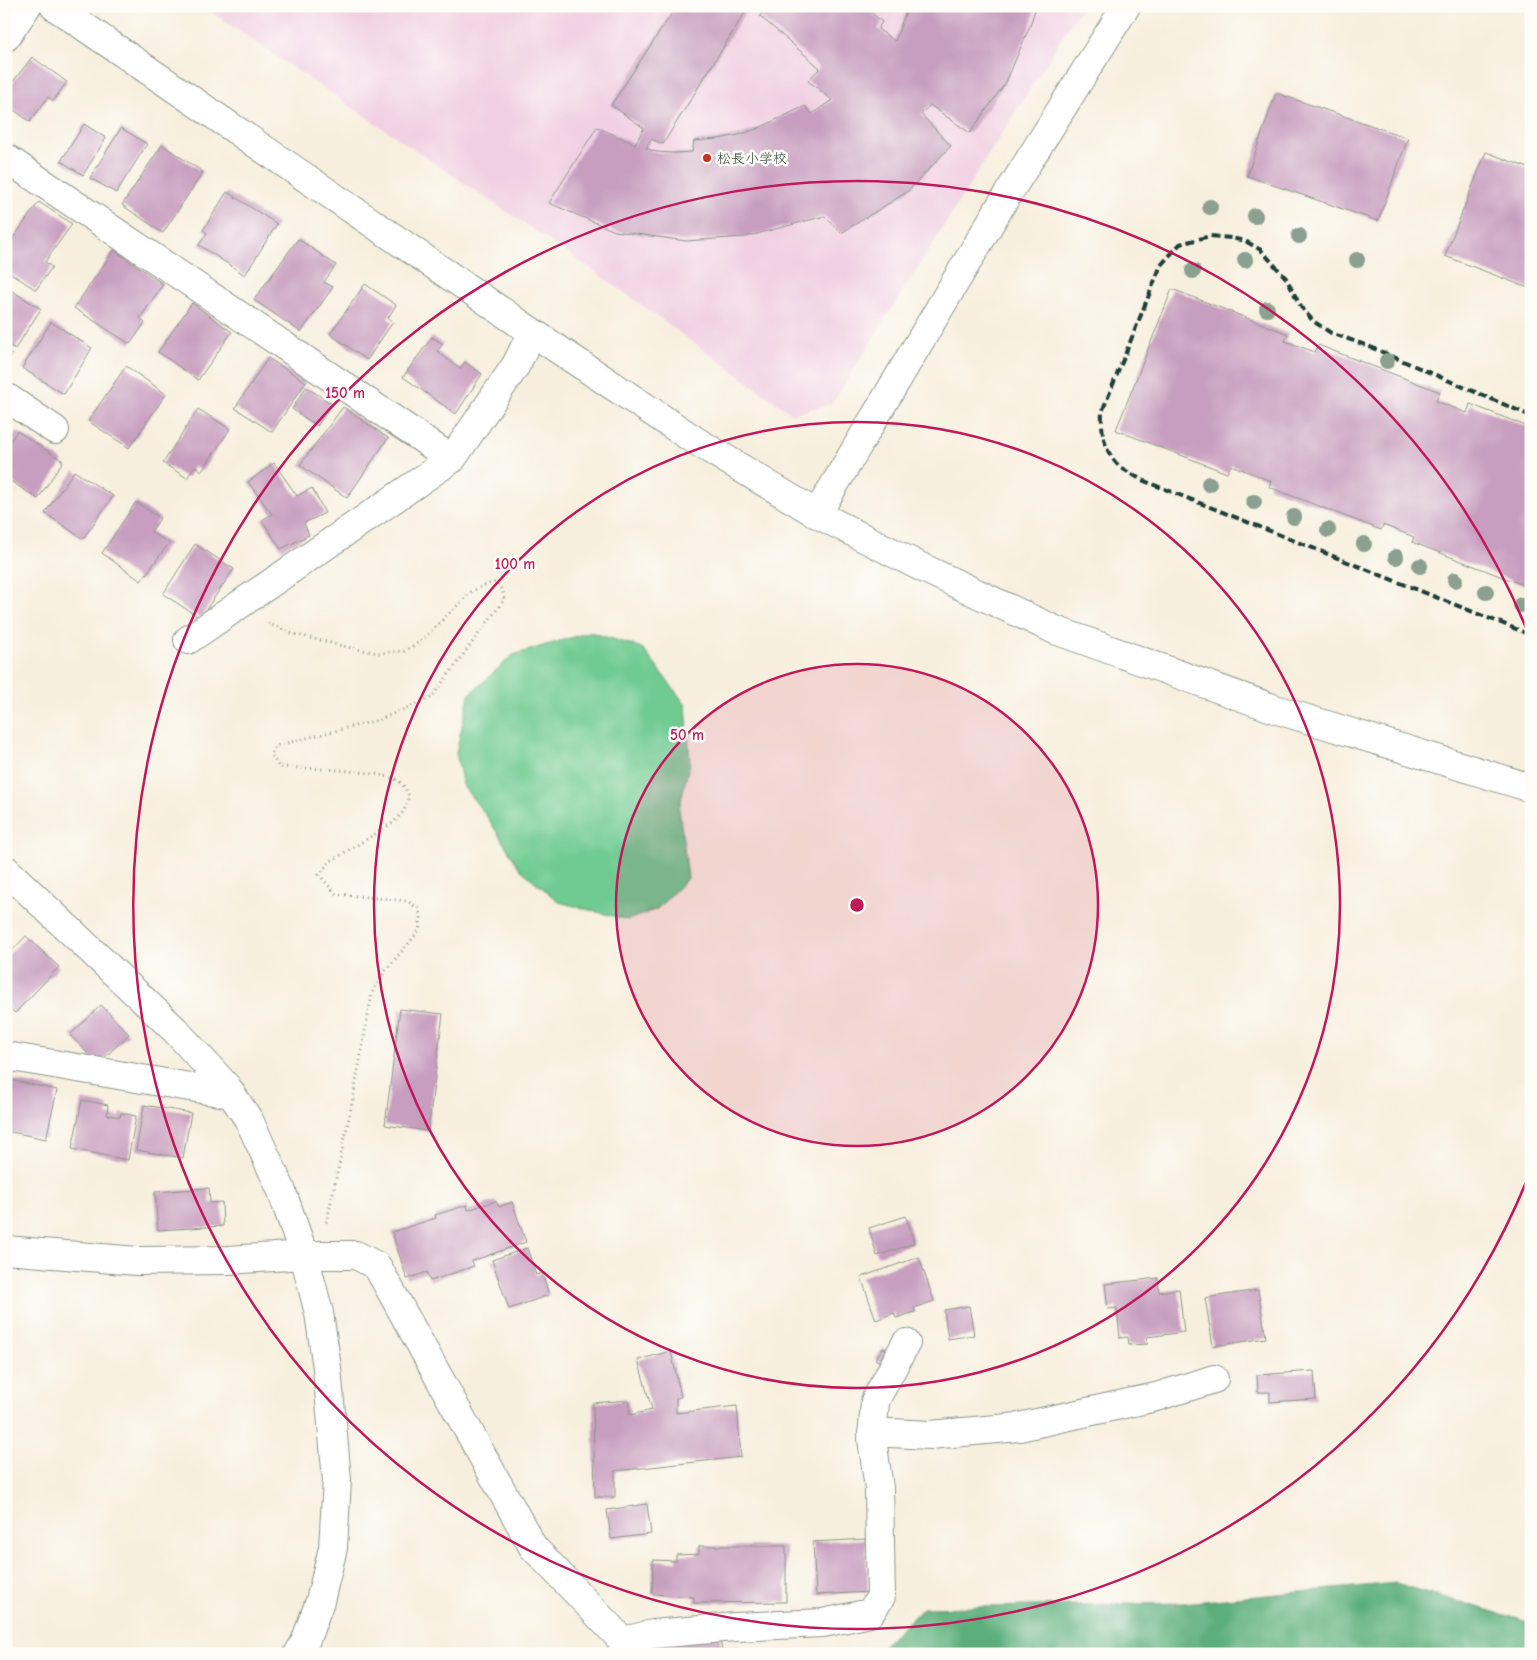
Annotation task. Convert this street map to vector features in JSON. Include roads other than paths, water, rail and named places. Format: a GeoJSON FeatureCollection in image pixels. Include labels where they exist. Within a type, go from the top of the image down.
{"type":"FeatureCollection","features":[{"type":"Feature","properties":{"kind":"street"},"geometry":{"type":"LineString","coordinates":[[6,37],[27,6]]}},
{"type":"Feature","properties":{"kind":"street"},"geometry":{"type":"LineString","coordinates":[[54,6],[532,332],[696,440],[817,514],[921,567],[1055,630],[1278,710],[1531,788]]}},
{"type":"Feature","properties":{"kind":"street"},"geometry":{"type":"LineString","coordinates":[[817,514],[1001,205],[1126,6]]}},
{"type":"Feature","properties":{"kind":"street"},"geometry":{"type":"LineString","coordinates":[[6,158],[452,459]]}},
{"type":"Feature","properties":{"kind":"street"},"geometry":{"type":"LineString","coordinates":[[188,640],[452,459],[516,366],[532,332]]}},
{"type":"Feature","properties":{"kind":"street"},"geometry":{"type":"LineString","coordinates":[[6,397],[55,430]]}},
{"type":"Feature","properties":{"kind":"street"},"geometry":{"type":"LineString","coordinates":[[6,870],[175,1030],[231,1094],[249,1120],[281,1189],[304,1255],[318,1313],[328,1368],[337,1480],[333,1548],[320,1601],[298,1654]]}},
{"type":"Feature","properties":{"kind":"street"},"geometry":{"type":"LineString","coordinates":[[6,1056],[231,1094]]}},
{"type":"Feature","properties":{"kind":"street"},"geometry":{"type":"LineString","coordinates":[[6,1250],[137,1261],[356,1255],[377,1266],[534,1547],[623,1648],[653,1634],[735,1627],[823,1623],[870,1613],[881,1597],[879,1488],[872,1439],[875,1401],[906,1343]]}},
{"type":"Feature","properties":{"kind":"street"},"geometry":{"type":"LineString","coordinates":[[872,1432],[930,1435],[1019,1427],[1156,1397],[1214,1379]]}},
{"type":"Feature","properties":{"kind":"railway"},"geometry":{"type":"LineString","coordinates":[[1531,416],[1368,346],[1331,333],[1313,321],[1301,307],[1286,278],[1261,250],[1245,241],[1210,236],[1180,244],[1161,265],[1102,412],[1104,440],[1109,453],[1118,465],[1142,480],[1531,635]]}},
{"type":"Feature","properties":{"kind":"place","name":"松長小学校"},"geometry":{"type":"Point","coordinates":[707,158]}}]}
